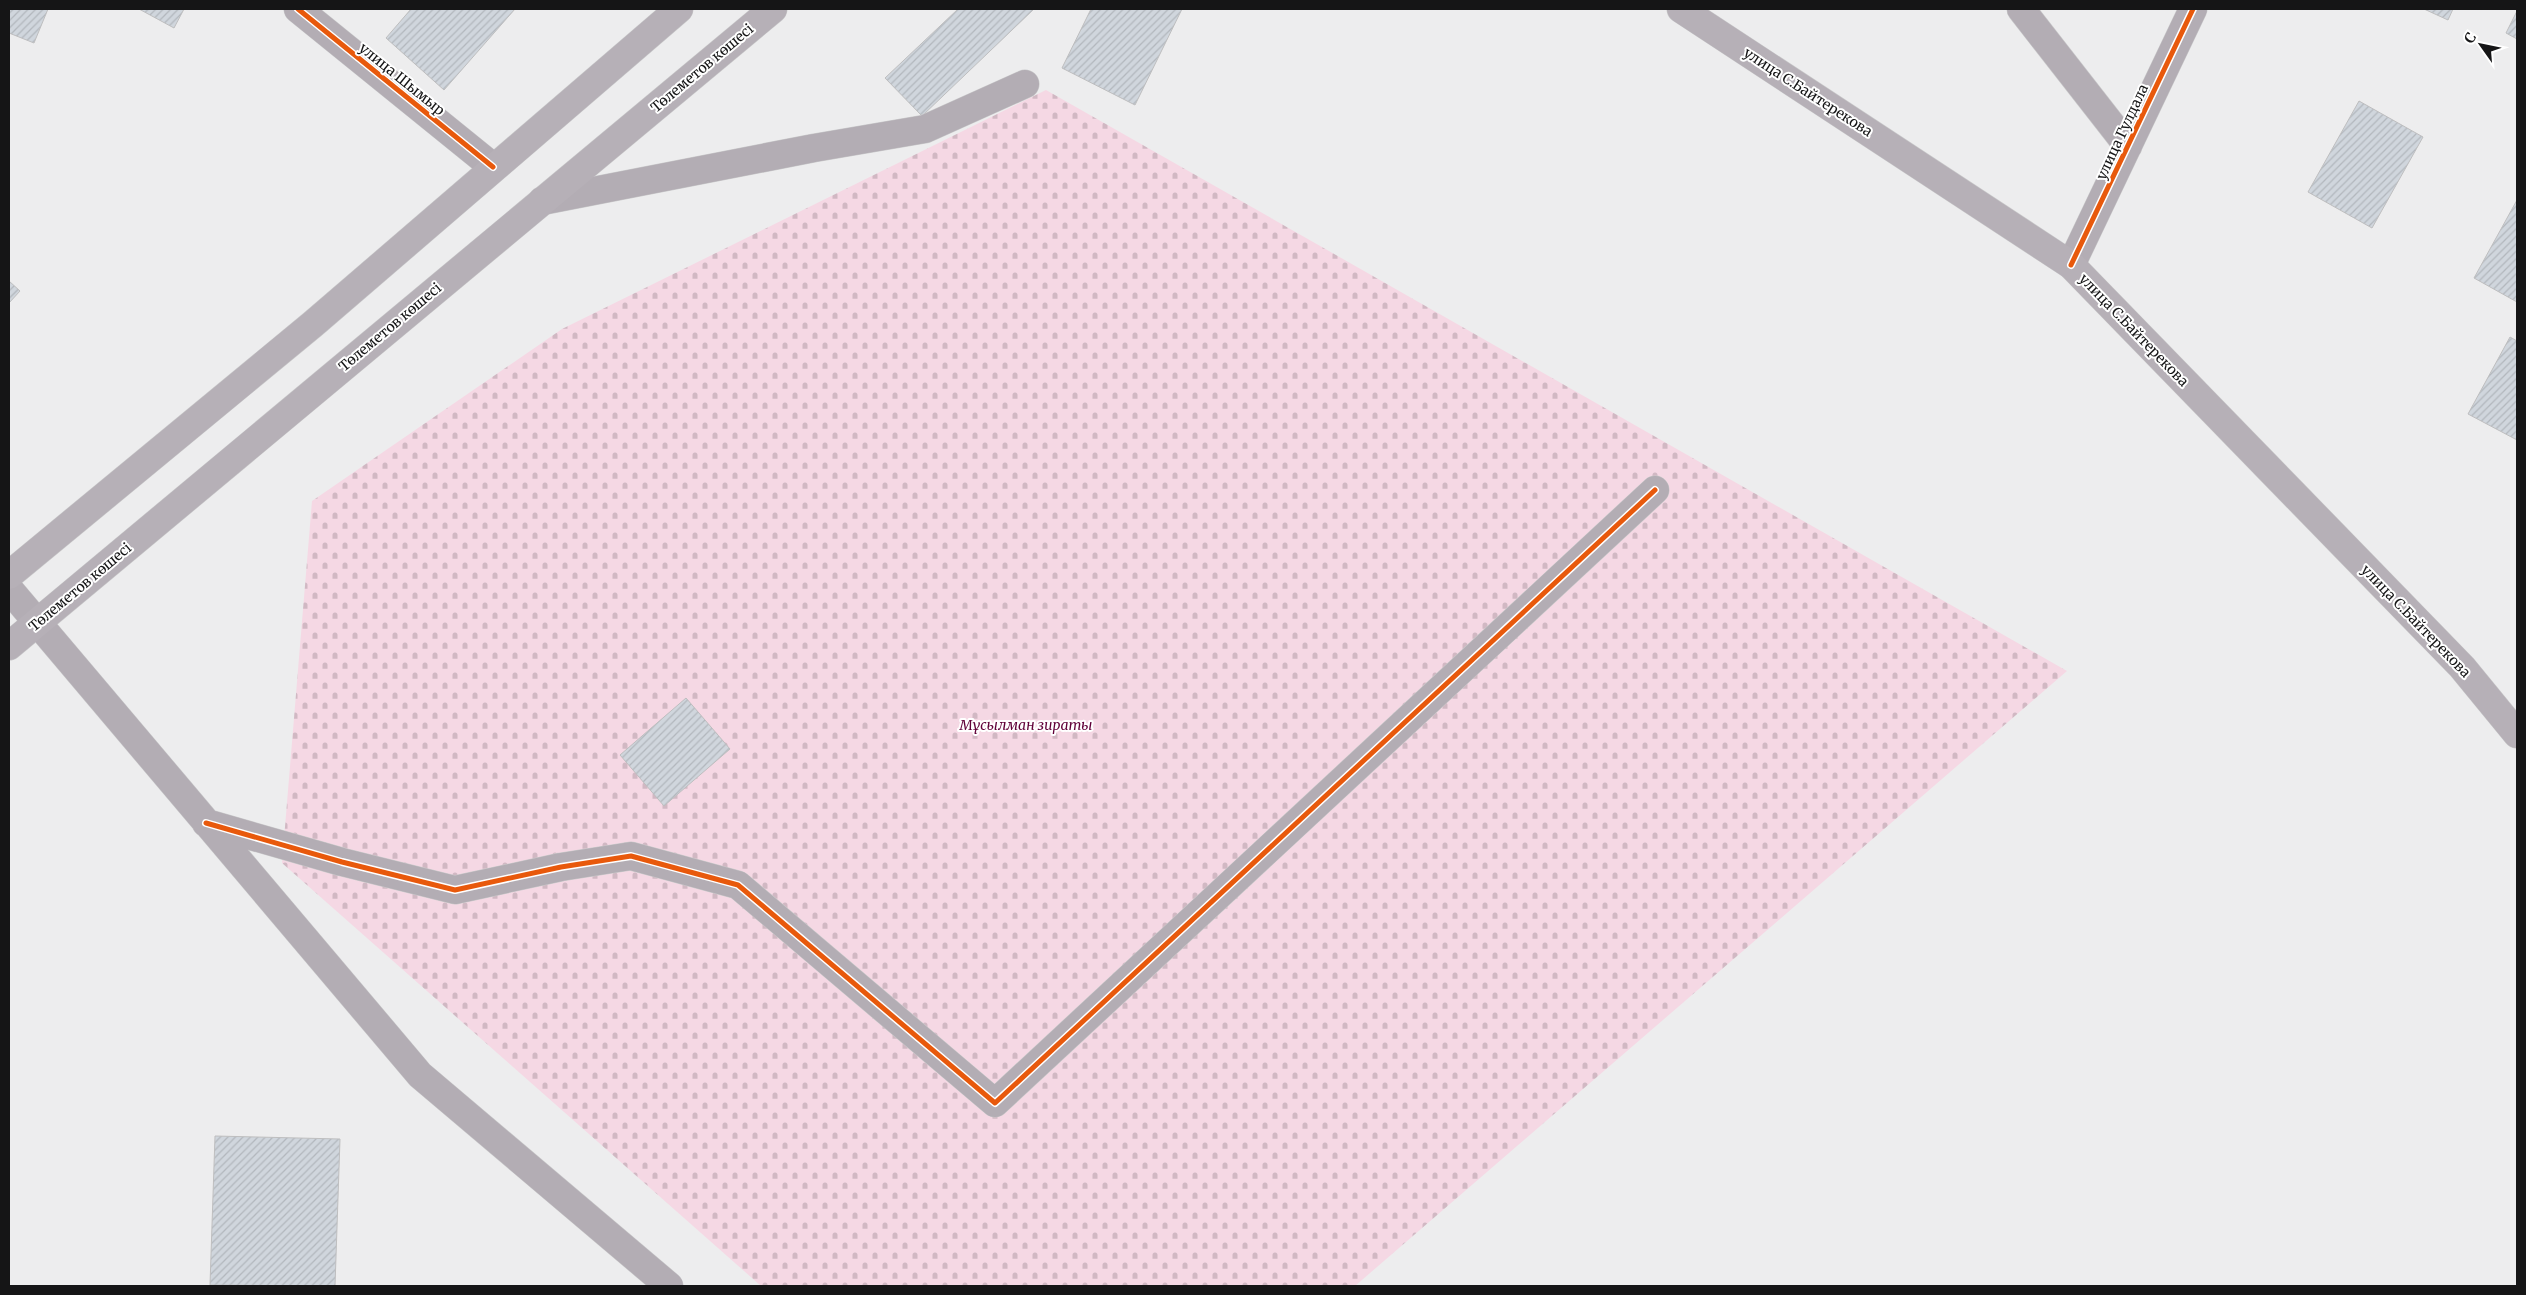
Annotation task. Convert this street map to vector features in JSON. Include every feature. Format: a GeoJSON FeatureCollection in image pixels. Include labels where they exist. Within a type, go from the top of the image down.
{"type":"FeatureCollection","features":[{"type":"Feature","properties":{"kind":"main road"},"geometry":{"type":"LineString","coordinates":[[9,575],[313,324],[493,166],[679,9]]}},
{"type":"Feature","properties":{"kind":"main road","name":"Төлеметов көшесі"},"geometry":{"type":"LineString","coordinates":[[9,646],[772,9]]}},
{"type":"Feature","properties":{"kind":"main road","name":"улица С.Байтерекова"},"geometry":{"type":"LineString","coordinates":[[1681,9],[2071,265],[2462,667],[2517,733]]}},
{"type":"Feature","properties":{"kind":"street","name":"улица Шымыр"},"geometry":{"type":"LineString","coordinates":[[298,9],[493,166]]}},
{"type":"Feature","properties":{"kind":"street"},"geometry":{"type":"LineString","coordinates":[[2021,9],[2128,146]]}},
{"type":"Feature","properties":{"kind":"street","name":"улица Гулдала"},"geometry":{"type":"LineString","coordinates":[[2071,265],[2193,9]]}},
{"type":"Feature","properties":{"kind":"street"},"geometry":{"type":"LineString","coordinates":[[542,201],[814,148],[925,130],[1025,84]]}},
{"type":"Feature","properties":{"kind":"street"},"geometry":{"type":"LineString","coordinates":[[206,823],[342,862],[455,890],[561,867],[631,856],[738,885],[995,1103],[1655,490]]}},
{"type":"Feature","properties":{"kind":"street"},"geometry":{"type":"LineString","coordinates":[[9,589],[420,1075],[669,1286]]}},
{"type":"Feature","properties":{"kind":"green space","name":"Мұсылман зираты"},"geometry":{"type":"Polygon","coordinates":[[[1046,90],[2067,671],[1355,1286],[761,1286],[282,863],[312,501],[562,329],[1046,90]]]}},
{"type":"Feature","properties":{"kind":"building"},"geometry":{"type":"Polygon","coordinates":[[[9,9],[48,9],[34,43],[9,33],[9,9]]]}},
{"type":"Feature","properties":{"kind":"building"},"geometry":{"type":"Polygon","coordinates":[[[139,9],[184,9],[174,28],[139,9]]]}},
{"type":"Feature","properties":{"kind":"building"},"geometry":{"type":"Polygon","coordinates":[[[411,9],[515,9],[444,90],[386,38],[411,9]]]}},
{"type":"Feature","properties":{"kind":"building"},"geometry":{"type":"Polygon","coordinates":[[[958,9],[1034,9],[922,116],[885,78],[958,9]]]}},
{"type":"Feature","properties":{"kind":"building"},"geometry":{"type":"Polygon","coordinates":[[[1091,9],[1182,9],[1135,105],[1062,68],[1091,9]]]}},
{"type":"Feature","properties":{"kind":"building"},"geometry":{"type":"Polygon","coordinates":[[[2424,9],[2453,9],[2448,20],[2424,9]]]}},
{"type":"Feature","properties":{"kind":"building"},"geometry":{"type":"Polygon","coordinates":[[[2517,11],[2517,39],[2506,33],[2517,11]]]}},
{"type":"Feature","properties":{"kind":"building"},"geometry":{"type":"Polygon","coordinates":[[[2359,101],[2423,137],[2372,228],[2308,192],[2359,101]]]}},
{"type":"Feature","properties":{"kind":"building"},"geometry":{"type":"Polygon","coordinates":[[[2517,200],[2517,302],[2474,278],[2517,200]]]}},
{"type":"Feature","properties":{"kind":"building"},"geometry":{"type":"Polygon","coordinates":[[[9,281],[20,291],[9,303],[9,281]]]}},
{"type":"Feature","properties":{"kind":"building"},"geometry":{"type":"Polygon","coordinates":[[[2510,337],[2517,341],[2517,440],[2468,414],[2510,337]]]}},
{"type":"Feature","properties":{"kind":"building"},"geometry":{"type":"Polygon","coordinates":[[[686,698],[730,749],[664,806],[620,755],[686,698]]]}},
{"type":"Feature","properties":{"kind":"building"},"geometry":{"type":"Polygon","coordinates":[[[215,1136],[340,1139],[335,1286],[210,1285],[215,1136]]]}},
{"type":"Feature","properties":{"kind":"cycle path"},"geometry":{"type":"LineString","coordinates":[[298,9],[493,167]]}},
{"type":"Feature","properties":{"kind":"cycle path"},"geometry":{"type":"LineString","coordinates":[[2071,265],[2193,9]]}},
{"type":"Feature","properties":{"kind":"cycle path"},"geometry":{"type":"LineString","coordinates":[[206,823],[342,862],[455,890],[561,867],[631,856],[738,885],[995,1103],[1655,490]]}}]}
